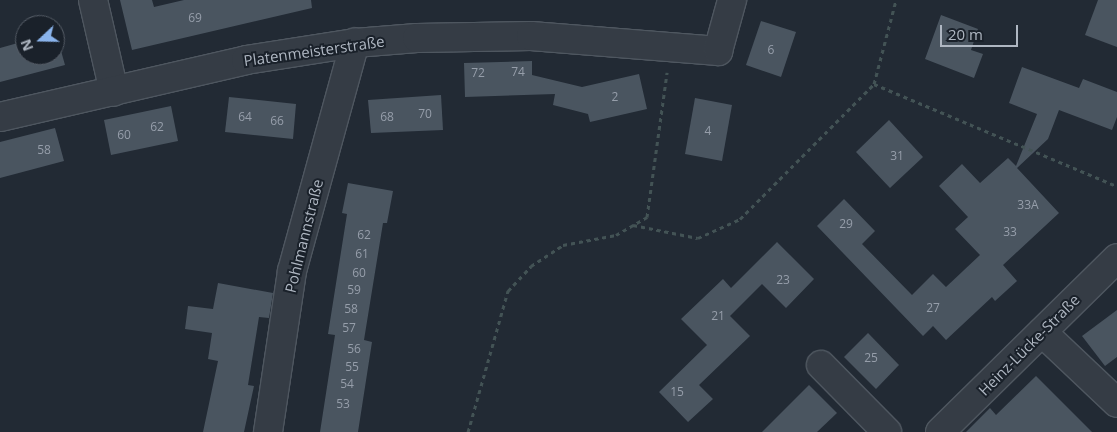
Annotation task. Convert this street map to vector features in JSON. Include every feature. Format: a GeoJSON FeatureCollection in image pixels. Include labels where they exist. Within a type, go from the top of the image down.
{"type":"FeatureCollection","features":[{"type":"Feature","properties":{"kind":"street"},"geometry":{"type":"LineString","coordinates":[[93,0],[114,92]]}},
{"type":"Feature","properties":{"kind":"street","name":"Platenmeisterstraße"},"geometry":{"type":"LineString","coordinates":[[0,118],[246,60],[355,43],[479,36],[718,52],[732,0]]}},
{"type":"Feature","properties":{"kind":"street","name":"Pohlmannstraße"},"geometry":{"type":"LineString","coordinates":[[268,432],[292,271],[355,43]]}},
{"type":"Feature","properties":{"kind":"street","name":"Heinz-Lücke-Straße"},"geometry":{"type":"LineString","coordinates":[[940,432],[1117,258]]}},
{"type":"Feature","properties":{"kind":"street"},"geometry":{"type":"LineString","coordinates":[[1042,332],[1117,404]]}},
{"type":"Feature","properties":{"kind":"street"},"geometry":{"type":"LineString","coordinates":[[822,364],[887,432]]}},
{"type":"Feature","properties":{"kind":"path"},"geometry":{"type":"LineString","coordinates":[[633,225],[698,238],[740,218],[874,84],[896,0]]}},
{"type":"Feature","properties":{"kind":"path"},"geometry":{"type":"LineString","coordinates":[[468,432],[508,291],[531,266],[563,244],[616,234],[647,217],[671,48]]}},
{"type":"Feature","properties":{"kind":"path"},"geometry":{"type":"LineString","coordinates":[[874,84],[1117,186]]}},
{"type":"Feature","properties":{"kind":"building"},"geometry":{"type":"Polygon","coordinates":[[[120,0],[152,0],[154,7],[184,0],[311,0],[312,8],[132,50],[120,0]]]}},
{"type":"Feature","properties":{"kind":"building"},"geometry":{"type":"Polygon","coordinates":[[[1098,0],[1117,0],[1117,47],[1085,35],[1098,0]]]}},
{"type":"Feature","properties":{"kind":"building"},"geometry":{"type":"Polygon","coordinates":[[[941,15],[978,29],[971,50],[983,54],[974,78],[925,59],[941,15]]]}},
{"type":"Feature","properties":{"kind":"building"},"geometry":{"type":"Polygon","coordinates":[[[761,21],[796,32],[781,77],[746,65],[761,21]]]}},
{"type":"Feature","properties":{"kind":"building"},"geometry":{"type":"Polygon","coordinates":[[[15,44],[15,65],[65,65],[0,82],[0,48],[15,44]]]}},
{"type":"Feature","properties":{"kind":"building"},"geometry":{"type":"Polygon","coordinates":[[[532,61],[532,75],[582,87],[639,74],[647,109],[590,122],[588,114],[553,105],[555,94],[465,97],[464,63],[532,61]]]}},
{"type":"Feature","properties":{"kind":"building"},"geometry":{"type":"Polygon","coordinates":[[[1022,67],[1079,88],[1083,79],[1117,92],[1117,117],[1112,130],[1059,110],[1048,139],[1017,168],[1059,213],[1003,265],[1017,281],[995,301],[992,297],[946,340],[933,326],[923,336],[817,226],[844,199],[875,231],[862,244],[912,295],[933,274],[946,287],[980,255],[955,229],[968,217],[939,186],[962,164],[980,183],[1008,158],[1016,166],[1037,114],[1009,103],[1022,67]]]}},
{"type":"Feature","properties":{"kind":"building"},"geometry":{"type":"Polygon","coordinates":[[[441,95],[443,130],[371,133],[368,100],[441,95]]]}},
{"type":"Feature","properties":{"kind":"building"},"geometry":{"type":"Polygon","coordinates":[[[229,97],[296,104],[293,139],[225,132],[229,97]]]}},
{"type":"Feature","properties":{"kind":"building"},"geometry":{"type":"Polygon","coordinates":[[[695,98],[732,105],[722,161],[685,154],[695,98]]]}},
{"type":"Feature","properties":{"kind":"building"},"geometry":{"type":"Polygon","coordinates":[[[171,106],[178,141],[111,155],[104,120],[171,106]]]}},
{"type":"Feature","properties":{"kind":"building"},"geometry":{"type":"Polygon","coordinates":[[[889,120],[923,157],[890,188],[856,152],[889,120]]]}},
{"type":"Feature","properties":{"kind":"building"},"geometry":{"type":"Polygon","coordinates":[[[55,128],[64,161],[0,178],[0,142],[55,128]]]}},
{"type":"Feature","properties":{"kind":"building"},"geometry":{"type":"Polygon","coordinates":[[[348,183],[393,191],[387,223],[383,223],[364,340],[372,342],[358,432],[320,432],[335,335],[328,334],[347,214],[342,213],[348,183]]]}},
{"type":"Feature","properties":{"kind":"building"},"geometry":{"type":"Polygon","coordinates":[[[777,242],[814,279],[786,308],[762,284],[730,316],[750,336],[699,385],[713,399],[688,422],[659,392],[707,345],[681,319],[723,279],[731,288],[777,242]]]}},
{"type":"Feature","properties":{"kind":"building"},"geometry":{"type":"Polygon","coordinates":[[[218,283],[273,293],[269,318],[259,317],[248,385],[254,386],[244,432],[203,432],[218,361],[208,359],[212,333],[185,329],[188,306],[213,309],[218,283]]]}},
{"type":"Feature","properties":{"kind":"building"},"geometry":{"type":"Polygon","coordinates":[[[1117,310],[1117,357],[1105,366],[1082,336],[1117,310]]]}},
{"type":"Feature","properties":{"kind":"building"},"geometry":{"type":"Polygon","coordinates":[[[868,333],[899,365],[876,389],[844,357],[868,333]]]}},
{"type":"Feature","properties":{"kind":"building"},"geometry":{"type":"Polygon","coordinates":[[[1036,376],[1092,432],[966,432],[990,408],[996,415],[1036,376]]]}},
{"type":"Feature","properties":{"kind":"building"},"geometry":{"type":"Polygon","coordinates":[[[809,385],[837,413],[817,432],[762,432],[809,385]]]}}]}
